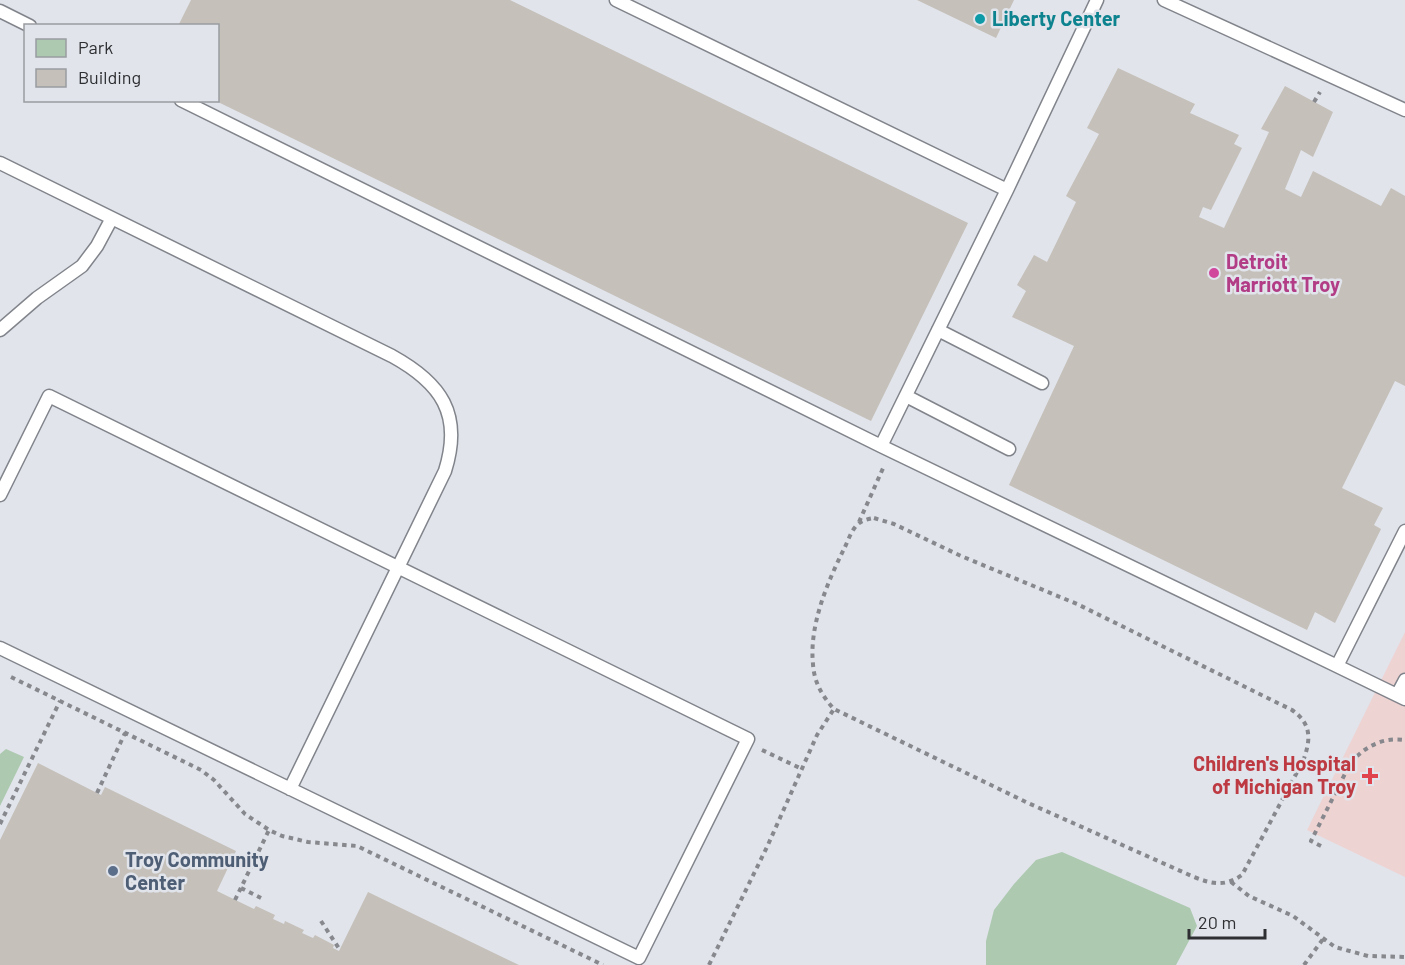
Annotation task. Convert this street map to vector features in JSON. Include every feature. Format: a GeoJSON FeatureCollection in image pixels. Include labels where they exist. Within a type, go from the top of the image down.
{"type":"FeatureCollection","features":[{"type":"Feature","properties":{"kind":"lane"},"geometry":{"type":"LineString","coordinates":[[616,0],[1007,190]]}},
{"type":"Feature","properties":{"kind":"lane"},"geometry":{"type":"LineString","coordinates":[[886,448],[906,396],[1097,0]]}},
{"type":"Feature","properties":{"kind":"lane"},"geometry":{"type":"LineString","coordinates":[[1164,0],[1405,110]]}},
{"type":"Feature","properties":{"kind":"lane"},"geometry":{"type":"LineString","coordinates":[[0,10],[26,24]]}},
{"type":"Feature","properties":{"kind":"lane"},"geometry":{"type":"LineString","coordinates":[[185,102],[886,448],[1401,697],[1405,680]]}},
{"type":"Feature","properties":{"kind":"lane"},"geometry":{"type":"LineString","coordinates":[[0,164],[392,356],[412,367],[437,390],[449,417],[451,439],[449,459],[440,484],[290,789]]}},
{"type":"Feature","properties":{"kind":"lane"},"geometry":{"type":"LineString","coordinates":[[0,330],[37,298],[82,266],[101,239],[112,218]]}},
{"type":"Feature","properties":{"kind":"lane"},"geometry":{"type":"LineString","coordinates":[[938,330],[1042,383]]}},
{"type":"Feature","properties":{"kind":"lane"},"geometry":{"type":"LineString","coordinates":[[0,495],[49,396],[748,738],[639,958],[0,648]]}},
{"type":"Feature","properties":{"kind":"lane"},"geometry":{"type":"LineString","coordinates":[[906,396],[1009,448]]}},
{"type":"Feature","properties":{"kind":"lane"},"geometry":{"type":"LineString","coordinates":[[1337,666],[1405,531]]}},
{"type":"Feature","properties":{"kind":"path"},"geometry":{"type":"LineString","coordinates":[[859,523],[874,518],[894,524],[961,556],[1077,604],[1299,715],[1308,729],[1309,739],[1303,761],[1242,875],[1230,882],[1209,883],[1194,878],[1028,803],[834,709],[825,699],[817,684],[812,662],[818,618],[829,581],[850,536],[859,523],[886,448]]}},
{"type":"Feature","properties":{"kind":"path"},"geometry":{"type":"LineString","coordinates":[[10,677],[208,774],[245,814],[269,830],[282,836],[308,842],[357,846],[603,965]]}},
{"type":"Feature","properties":{"kind":"path"},"geometry":{"type":"LineString","coordinates":[[0,824],[60,701]]}},
{"type":"Feature","properties":{"kind":"path"},"geometry":{"type":"LineString","coordinates":[[709,965],[767,847],[817,735],[834,709]]}},
{"type":"Feature","properties":{"kind":"path"},"geometry":{"type":"LineString","coordinates":[[97,793],[125,733]]}},
{"type":"Feature","properties":{"kind":"path"},"geometry":{"type":"LineString","coordinates":[[748,738],[758,748],[802,769]]}},
{"type":"Feature","properties":{"kind":"path"},"geometry":{"type":"LineString","coordinates":[[1321,846],[1311,841],[1352,762],[1361,752],[1378,742],[1393,739],[1405,740]]}},
{"type":"Feature","properties":{"kind":"path"},"geometry":{"type":"LineString","coordinates":[[235,900],[269,830]]}},
{"type":"Feature","properties":{"kind":"path"},"geometry":{"type":"LineString","coordinates":[[1230,882],[1249,896],[1293,916],[1335,947],[1368,956],[1405,957]]}},
{"type":"Feature","properties":{"kind":"path"},"geometry":{"type":"LineString","coordinates":[[241,888],[261,898]]}},
{"type":"Feature","properties":{"kind":"path"},"geometry":{"type":"LineString","coordinates":[[321,921],[340,950]]}},
{"type":"Feature","properties":{"kind":"path"},"geometry":{"type":"LineString","coordinates":[[1304,965],[1323,939]]}},
{"type":"Feature","properties":{"kind":"shaded area","name":"Children's Hospital of Michigan Troy"},"geometry":{"type":"Polygon","coordinates":[[[1405,632],[1405,877],[1307,830],[1405,632]]]}},
{"type":"Feature","properties":{"kind":"green space"},"geometry":{"type":"Polygon","coordinates":[[[6,749],[24,757],[0,806],[0,754],[6,749]]]}},
{"type":"Feature","properties":{"kind":"green space"},"geometry":{"type":"Polygon","coordinates":[[[1062,852],[1190,908],[1197,926],[1176,965],[986,965],[986,941],[994,910],[1036,860],[1062,852]]]}},
{"type":"Feature","properties":{"kind":"building"},"geometry":{"type":"Polygon","coordinates":[[[191,0],[510,0],[968,223],[871,421],[218,102],[219,24],[179,24],[191,0]]]}},
{"type":"Feature","properties":{"kind":"building","name":"Liberty Center"},"geometry":{"type":"Polygon","coordinates":[[[917,0],[1014,0],[996,38],[917,0]]]}},
{"type":"Feature","properties":{"kind":"building","name":"Detroit Marriott Troy"},"geometry":{"type":"Polygon","coordinates":[[[1118,68],[1195,104],[1190,113],[1239,135],[1234,144],[1242,148],[1211,210],[1203,207],[1199,217],[1224,228],[1269,132],[1261,129],[1285,86],[1333,112],[1313,157],[1301,150],[1285,189],[1301,197],[1313,171],[1381,206],[1391,188],[1405,196],[1405,386],[1395,381],[1342,488],[1383,508],[1374,525],[1381,529],[1335,623],[1315,612],[1307,630],[1009,485],[1074,346],[1012,317],[1026,291],[1017,285],[1034,255],[1047,262],[1076,202],[1066,196],[1099,134],[1087,128],[1118,68]]]}},
{"type":"Feature","properties":{"kind":"building","name":"Troy Community Center"},"geometry":{"type":"Polygon","coordinates":[[[38,763],[101,795],[105,787],[236,851],[217,891],[254,909],[256,906],[275,915],[273,919],[284,924],[285,921],[304,930],[302,933],[313,938],[315,935],[334,945],[333,948],[339,951],[368,892],[519,965],[0,965],[0,840],[38,763]]]}},
{"type":"Feature","properties":{"kind":"place","name":"Liberty Center"},"geometry":{"type":"Point","coordinates":[980,19]}},
{"type":"Feature","properties":{"kind":"place","name":"Detroit Marriott Troy"},"geometry":{"type":"Point","coordinates":[1214,273]}},
{"type":"Feature","properties":{"kind":"place","name":"Children's Hospital of Michigan Troy"},"geometry":{"type":"Point","coordinates":[1370,776]}},
{"type":"Feature","properties":{"kind":"place","name":"Troy Community Center"},"geometry":{"type":"Point","coordinates":[113,871]}}]}
